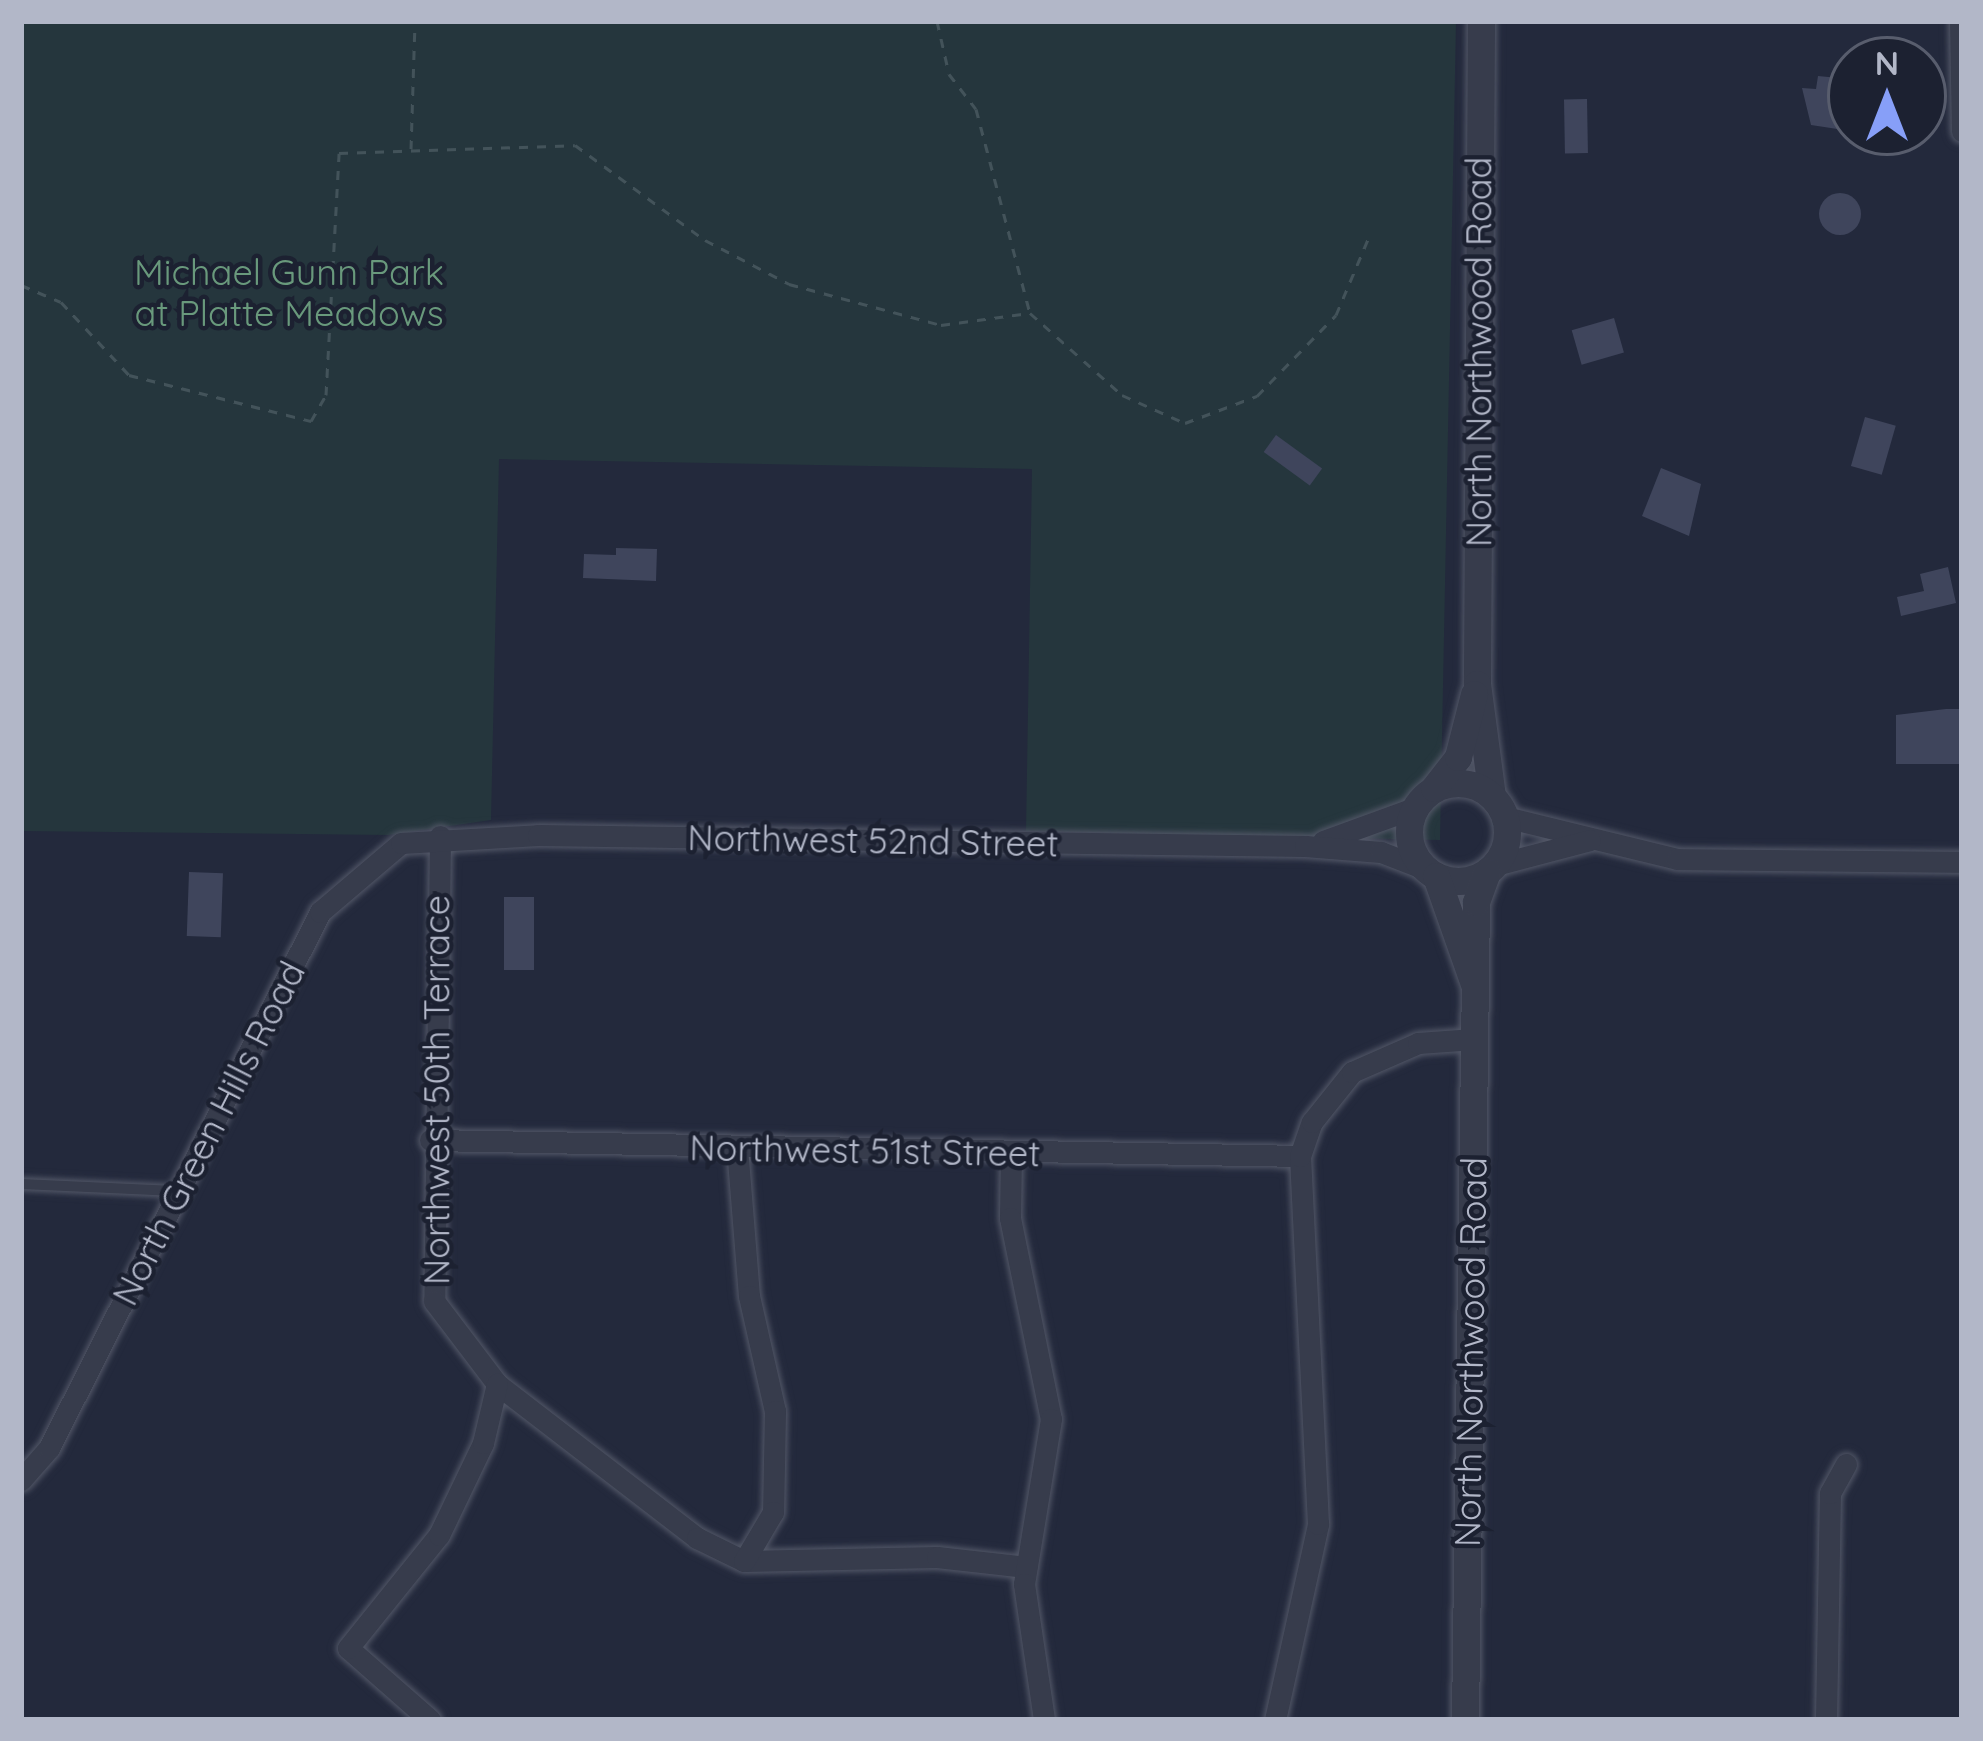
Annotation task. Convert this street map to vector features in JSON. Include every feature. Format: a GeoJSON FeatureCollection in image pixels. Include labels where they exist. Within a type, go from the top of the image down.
{"type":"FeatureCollection","features":[{"type":"Feature","properties":{"kind":"street","name":"North Northwood Road"},"geometry":{"type":"LineString","coordinates":[[1481,21],[1477,684],[1499,806]]}},
{"type":"Feature","properties":{"kind":"street"},"geometry":{"type":"LineString","coordinates":[[1960,21],[1962,131]]}},
{"type":"Feature","properties":{"kind":"street","name":"North Northwood Road"},"geometry":{"type":"LineString","coordinates":[[1424,798],[1465,740],[1477,684]]}},
{"type":"Feature","properties":{"kind":"street"},"geometry":{"type":"LineString","coordinates":[[1590,840],[1491,868],[1431,872],[1408,834],[1424,798],[1464,783],[1499,806],[1590,840],[1709,861],[1962,862]]}},
{"type":"Feature","properties":{"kind":"street","name":"Northwest 52nd Street"},"geometry":{"type":"LineString","coordinates":[[1305,846],[1424,798]]}},
{"type":"Feature","properties":{"kind":"street"},"geometry":{"type":"LineString","coordinates":[[1491,868],[1499,806]]}},
{"type":"Feature","properties":{"kind":"street","name":"Northwest 52nd Street"},"geometry":{"type":"LineString","coordinates":[[440,836],[1305,846],[1381,852],[1431,872]]}},
{"type":"Feature","properties":{"kind":"street","name":"Northwest 50th Terrace"},"geometry":{"type":"LineString","coordinates":[[440,836],[430,1140],[434,1301],[497,1384],[697,1538],[744,1561],[938,1557],[1026,1567]]}},
{"type":"Feature","properties":{"kind":"street","name":"North Green Hills Road"},"geometry":{"type":"LineString","coordinates":[[21,1480],[49,1448],[320,912],[376,856],[440,836]]}},
{"type":"Feature","properties":{"kind":"street","name":"North Northwood Road"},"geometry":{"type":"LineString","coordinates":[[1465,1720],[1475,902],[1491,868]]}},
{"type":"Feature","properties":{"kind":"street","name":"North Northwood Road"},"geometry":{"type":"LineString","coordinates":[[1431,872],[1474,984]]}},
{"type":"Feature","properties":{"kind":"street"},"geometry":{"type":"LineString","coordinates":[[1275,1720],[1318,1524],[1300,1156],[1312,1122],[1352,1072],[1418,1043],[1474,1039]]}},
{"type":"Feature","properties":{"kind":"street","name":"Northwest 51st Street"},"geometry":{"type":"LineString","coordinates":[[430,1140],[1300,1156]]}},
{"type":"Feature","properties":{"kind":"street"},"geometry":{"type":"LineString","coordinates":[[737,1148],[748,1296],[775,1411],[773,1512],[744,1561]]}},
{"type":"Feature","properties":{"kind":"street"},"geometry":{"type":"LineString","coordinates":[[1012,1154],[1010,1218],[1051,1419],[1026,1567],[1026,1636],[1044,1720]]}},
{"type":"Feature","properties":{"kind":"street"},"geometry":{"type":"LineString","coordinates":[[430,1720],[348,1648],[439,1535],[482,1444],[497,1384]]}},
{"type":"Feature","properties":{"kind":"street"},"geometry":{"type":"LineString","coordinates":[[1826,1720],[1830,1493],[1846,1464]]}},
{"type":"Feature","properties":{"kind":"lane"},"geometry":{"type":"LineString","coordinates":[[21,1184],[179,1191]]}},
{"type":"Feature","properties":{"kind":"path"},"geometry":{"type":"LineString","coordinates":[[410,149],[416,21]]}},
{"type":"Feature","properties":{"kind":"path"},"geometry":{"type":"LineString","coordinates":[[937,21],[949,74],[976,109],[983,164],[1016,251],[1030,313],[1122,395],[1185,423],[1216,417],[1257,396],[1315,341],[1347,296],[1369,237]]}},
{"type":"Feature","properties":{"kind":"path"},"geometry":{"type":"LineString","coordinates":[[21,285],[62,302],[129,375],[311,421],[326,395],[339,154],[575,145],[705,240],[789,284],[941,325],[1030,313]]}},
{"type":"Feature","properties":{"kind":"green space","name":"Michael Gunn Park at Platte Meadows"},"geometry":{"type":"Polygon","coordinates":[[[21,21],[1456,21],[1440,840],[1026,831],[1032,469],[499,459],[491,820],[388,835],[21,831],[21,21]]]}},
{"type":"Feature","properties":{"kind":"building"},"geometry":{"type":"Polygon","coordinates":[[[1818,76],[1827,77],[1827,127],[1811,125],[1802,88],[1816,89],[1818,76]]]}},
{"type":"Feature","properties":{"kind":"building"},"geometry":{"type":"Polygon","coordinates":[[[1564,99],[1587,99],[1588,153],[1565,153],[1564,99]]]}},
{"type":"Feature","properties":{"kind":"building"},"geometry":{"type":"Polygon","coordinates":[[[1840,193],[1855,199],[1861,214],[1855,229],[1840,235],[1825,229],[1819,214],[1825,199],[1840,193]]]}},
{"type":"Feature","properties":{"kind":"building"},"geometry":{"type":"Polygon","coordinates":[[[1614,318],[1624,353],[1582,365],[1572,330],[1614,318]]]}},
{"type":"Feature","properties":{"kind":"building"},"geometry":{"type":"Polygon","coordinates":[[[1865,417],[1896,426],[1882,475],[1851,466],[1865,417]]]}},
{"type":"Feature","properties":{"kind":"building"},"geometry":{"type":"Polygon","coordinates":[[[1276,435],[1322,469],[1310,485],[1264,452],[1276,435]]]}},
{"type":"Feature","properties":{"kind":"building"},"geometry":{"type":"Polygon","coordinates":[[[1661,468],[1701,484],[1689,536],[1642,516],[1661,468]]]}},
{"type":"Feature","properties":{"kind":"building"},"geometry":{"type":"Polygon","coordinates":[[[616,548],[657,549],[656,581],[583,578],[584,554],[616,555],[616,548]]]}},
{"type":"Feature","properties":{"kind":"building"},"geometry":{"type":"Polygon","coordinates":[[[1948,567],[1956,603],[1901,616],[1897,597],[1924,591],[1920,574],[1948,567]]]}},
{"type":"Feature","properties":{"kind":"building"},"geometry":{"type":"Polygon","coordinates":[[[1962,709],[1962,764],[1896,764],[1896,715],[1962,709]]]}},
{"type":"Feature","properties":{"kind":"building"},"geometry":{"type":"Polygon","coordinates":[[[189,872],[223,873],[221,937],[187,936],[189,872]]]}},
{"type":"Feature","properties":{"kind":"building"},"geometry":{"type":"Polygon","coordinates":[[[504,897],[534,897],[534,970],[504,970],[504,897]]]}}]}
